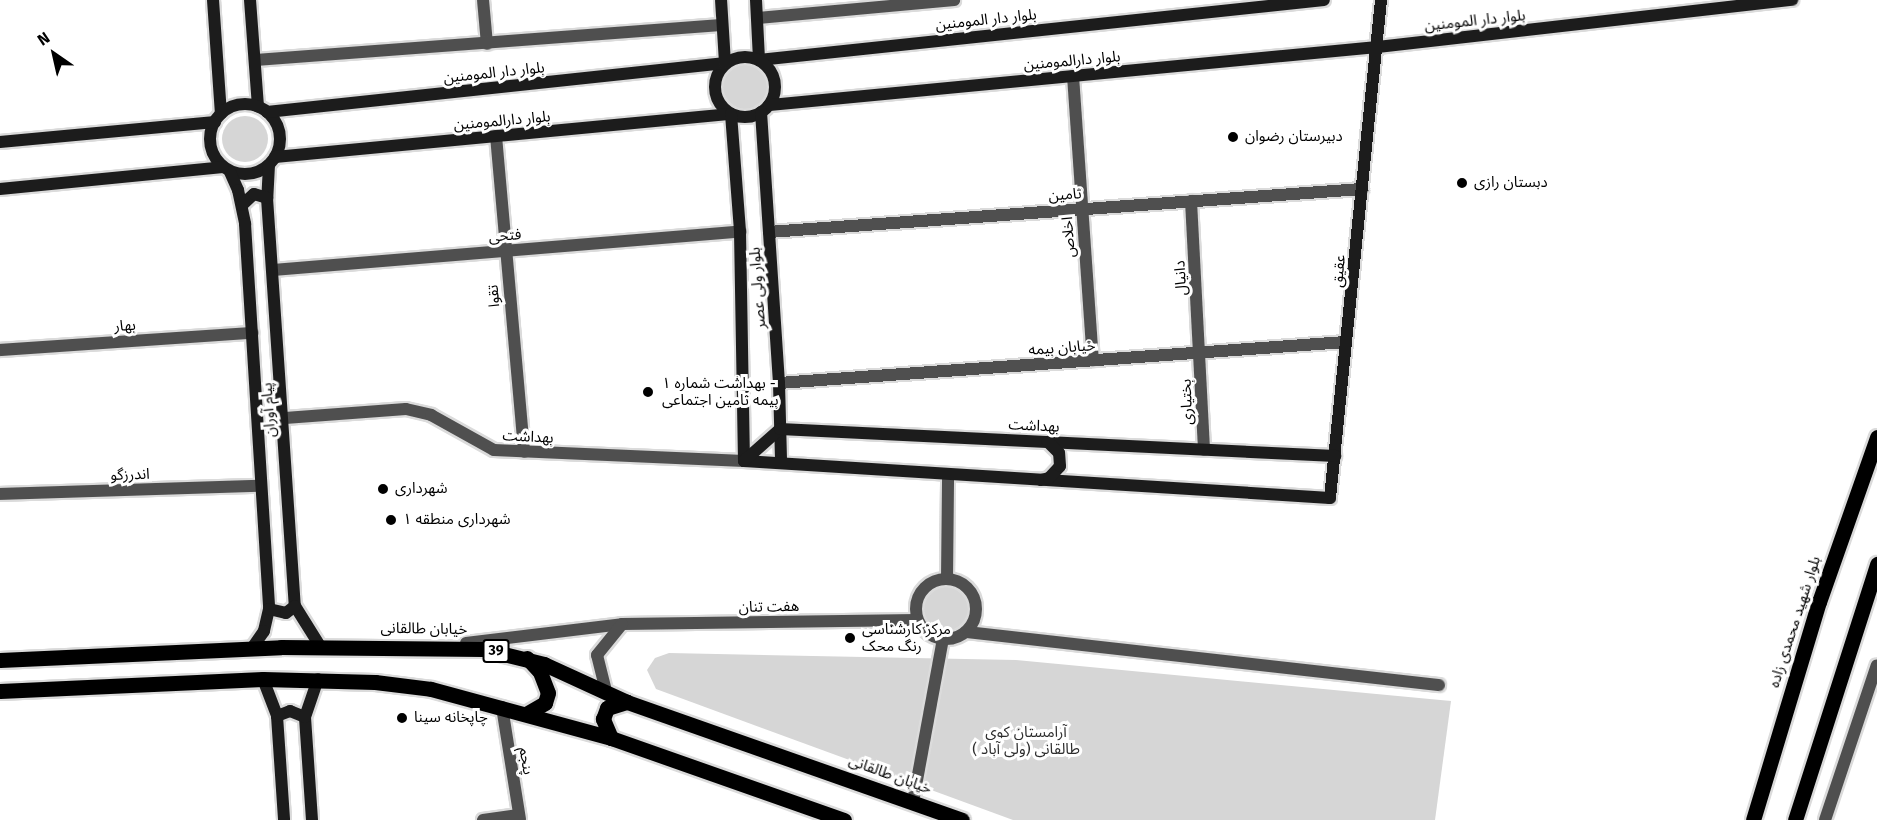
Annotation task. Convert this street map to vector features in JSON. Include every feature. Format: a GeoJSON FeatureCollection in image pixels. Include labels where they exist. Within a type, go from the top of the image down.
{"type":"FeatureCollection","features":[{"type":"Feature","properties":{"kind":"main road","name":"بلوار شهید محمدی زاده"},"geometry":{"type":"LineString","coordinates":[[1753,820],[1819,602],[1877,437]]}},
{"type":"Feature","properties":{"kind":"main road"},"geometry":{"type":"LineString","coordinates":[[1795,820],[1877,564]]}},
{"type":"Feature","properties":{"kind":"main road","name":"خیابان طالقانی"},"geometry":{"type":"LineString","coordinates":[[0,660],[321,646],[442,646],[483,649],[527,658],[627,702],[962,820]]}},
{"type":"Feature","properties":{"kind":"main road"},"geometry":{"type":"LineString","coordinates":[[527,658],[540,672],[548,693],[545,703],[528,713]]}},
{"type":"Feature","properties":{"kind":"main road"},"geometry":{"type":"LineString","coordinates":[[0,691],[263,679],[318,679],[431,689],[528,713],[611,738],[844,820]]}},
{"type":"Feature","properties":{"kind":"main road"},"geometry":{"type":"LineString","coordinates":[[611,738],[604,729],[603,718],[607,708],[627,702]]}},
{"type":"Feature","properties":{"kind":"street"},"geometry":{"type":"LineString","coordinates":[[213,0],[218,118],[210,141],[227,169]]}},
{"type":"Feature","properties":{"kind":"street"},"geometry":{"type":"LineString","coordinates":[[0,189],[227,169],[252,174],[272,161],[278,128],[263,110],[255,60],[250,0]]}},
{"type":"Feature","properties":{"kind":"street"},"geometry":{"type":"LineString","coordinates":[[483,0],[487,44]]}},
{"type":"Feature","properties":{"kind":"street"},"geometry":{"type":"LineString","coordinates":[[721,0],[725,63]]}},
{"type":"Feature","properties":{"kind":"street"},"geometry":{"type":"LineString","coordinates":[[756,0],[759,60]]}},
{"type":"Feature","properties":{"kind":"street"},"geometry":{"type":"LineString","coordinates":[[758,18],[864,4],[954,0]]}},
{"type":"Feature","properties":{"kind":"street","name":"بلوار دار المومنین"},"geometry":{"type":"LineString","coordinates":[[759,60],[1324,0]]}},
{"type":"Feature","properties":{"kind":"street","name":"عقیق"},"geometry":{"type":"LineString","coordinates":[[1330,498],[1381,0]]}},
{"type":"Feature","properties":{"kind":"street","name":"بلوار دار المومنین"},"geometry":{"type":"LineString","coordinates":[[1377,47],[1792,0]]}},
{"type":"Feature","properties":{"kind":"street"},"geometry":{"type":"LineString","coordinates":[[255,60],[722,25]]}},
{"type":"Feature","properties":{"kind":"street","name":"بلوار دارالمومنین"},"geometry":{"type":"LineString","coordinates":[[765,108],[1377,47]]}},
{"type":"Feature","properties":{"kind":"street"},"geometry":{"type":"LineString","coordinates":[[742,57],[759,60],[773,75],[774,95],[765,108],[741,117],[731,114],[723,108],[714,90],[719,71],[725,63],[742,57]]}},
{"type":"Feature","properties":{"kind":"street","name":"بلوار دار المومنین"},"geometry":{"type":"LineString","coordinates":[[263,110],[725,63]]}},
{"type":"Feature","properties":{"kind":"street","name":"اخلاص"},"geometry":{"type":"LineString","coordinates":[[1073,76],[1093,360]]}},
{"type":"Feature","properties":{"kind":"street"},"geometry":{"type":"LineString","coordinates":[[0,142],[218,118],[239,105],[263,110]]}},
{"type":"Feature","properties":{"kind":"street","name":"بلوار ولی عصر"},"geometry":{"type":"LineString","coordinates":[[765,108],[781,462]]}},
{"type":"Feature","properties":{"kind":"street","name":"بلوار دارالمومنین"},"geometry":{"type":"LineString","coordinates":[[272,161],[496,136],[731,114]]}},
{"type":"Feature","properties":{"kind":"street","name":"بلوار ولی عصر"},"geometry":{"type":"LineString","coordinates":[[731,114],[740,232],[744,460]]}},
{"type":"Feature","properties":{"kind":"street","name":"تقوا"},"geometry":{"type":"LineString","coordinates":[[496,136],[524,452]]}},
{"type":"Feature","properties":{"kind":"street","name":"پیام آوران"},"geometry":{"type":"LineString","coordinates":[[272,161],[267,198],[285,418],[295,606],[321,646]]}},
{"type":"Feature","properties":{"kind":"street","name":"پیام آوران"},"geometry":{"type":"LineString","coordinates":[[227,169],[242,205],[269,609],[264,631],[252,648]]}},
{"type":"Feature","properties":{"kind":"street","name":"تامین"},"geometry":{"type":"LineString","coordinates":[[769,232],[1362,189]]}},
{"type":"Feature","properties":{"kind":"street"},"geometry":{"type":"LineString","coordinates":[[242,205],[254,194],[267,198]]}},
{"type":"Feature","properties":{"kind":"street","name":"دانیال"},"geometry":{"type":"LineString","coordinates":[[1191,201],[1201,353]]}},
{"type":"Feature","properties":{"kind":"street","name":"فتحی"},"geometry":{"type":"LineString","coordinates":[[273,270],[740,232]]}},
{"type":"Feature","properties":{"kind":"street","name":"بهار"},"geometry":{"type":"LineString","coordinates":[[0,350],[252,333]]}},
{"type":"Feature","properties":{"kind":"street","name":"خیابان بیمه"},"geometry":{"type":"LineString","coordinates":[[779,383],[1347,342]]}},
{"type":"Feature","properties":{"kind":"street","name":"بختیاری"},"geometry":{"type":"LineString","coordinates":[[1201,353],[1204,450]]}},
{"type":"Feature","properties":{"kind":"street","name":"بهداشت"},"geometry":{"type":"LineString","coordinates":[[285,418],[418,410],[494,450],[781,462],[948,475],[1330,498]]}},
{"type":"Feature","properties":{"kind":"street"},"geometry":{"type":"LineString","coordinates":[[744,460],[780,429]]}},
{"type":"Feature","properties":{"kind":"street","name":"بهداشت"},"geometry":{"type":"LineString","coordinates":[[780,429],[1335,456]]}},
{"type":"Feature","properties":{"kind":"street"},"geometry":{"type":"LineString","coordinates":[[1040,480],[1049,478],[1060,466],[1059,453],[1048,442]]}},
{"type":"Feature","properties":{"kind":"street"},"geometry":{"type":"LineString","coordinates":[[947,579],[948,475]]}},
{"type":"Feature","properties":{"kind":"street","name":"اندرزگو"},"geometry":{"type":"LineString","coordinates":[[0,494],[261,486]]}},
{"type":"Feature","properties":{"kind":"street"},"geometry":{"type":"LineString","coordinates":[[966,632],[976,614],[972,594],[966,586],[947,579],[937,580],[921,591],[917,600],[917,620],[929,635],[943,639],[966,632],[1439,685]]}},
{"type":"Feature","properties":{"kind":"street"},"geometry":{"type":"LineString","coordinates":[[269,609],[286,613],[295,606]]}},
{"type":"Feature","properties":{"kind":"street","name":"هفت تنان"},"geometry":{"type":"LineString","coordinates":[[442,646],[622,624],[917,620]]}},
{"type":"Feature","properties":{"kind":"street"},"geometry":{"type":"LineString","coordinates":[[606,691],[597,655],[622,624]]}},
{"type":"Feature","properties":{"kind":"street"},"geometry":{"type":"LineString","coordinates":[[913,802],[943,639]]}},
{"type":"Feature","properties":{"kind":"street"},"geometry":{"type":"LineString","coordinates":[[1825,820],[1877,665]]}},
{"type":"Feature","properties":{"kind":"street"},"geometry":{"type":"LineString","coordinates":[[263,679],[277,716],[284,820]]}},
{"type":"Feature","properties":{"kind":"street"},"geometry":{"type":"LineString","coordinates":[[312,820],[305,717],[318,679]]}},
{"type":"Feature","properties":{"kind":"street","name":"پنجم"},"geometry":{"type":"LineString","coordinates":[[502,707],[520,818]]}},
{"type":"Feature","properties":{"kind":"street"},"geometry":{"type":"LineString","coordinates":[[277,716],[291,711],[305,717]]}},
{"type":"Feature","properties":{"kind":"street"},"geometry":{"type":"LineString","coordinates":[[483,820],[520,818]]}},
{"type":"Feature","properties":{"kind":"green space"},"geometry":{"type":"Polygon","coordinates":[[[745,62],[762,69],[769,86],[762,103],[745,110],[728,103],[721,86],[728,69],[745,62]]]}},
{"type":"Feature","properties":{"kind":"green space"},"geometry":{"type":"Polygon","coordinates":[[[250,116],[262,122],[267,130],[267,148],[262,156],[254,161],[240,162],[232,159],[225,152],[222,134],[225,126],[232,119],[250,116]]]}},
{"type":"Feature","properties":{"kind":"green space"},"geometry":{"type":"Polygon","coordinates":[[[941,583],[951,583],[960,587],[968,595],[972,609],[968,623],[960,631],[951,635],[941,635],[932,631],[924,623],[920,614],[920,604],[924,595],[932,587],[941,583]]]}},
{"type":"Feature","properties":{"kind":"green space","name":"آرامستان کوی طالقانی (ولی آباد )"},"geometry":{"type":"Polygon","coordinates":[[[669,653],[1016,660],[1451,701],[1435,820],[1013,820],[656,689],[647,670],[655,658],[669,653]]]}},
{"type":"Feature","properties":{"kind":"place","name":"دبیرستان رضوان"},"geometry":{"type":"Point","coordinates":[1233,137]}},
{"type":"Feature","properties":{"kind":"place","name":"دبستان رازی"},"geometry":{"type":"Point","coordinates":[1462,183]}},
{"type":"Feature","properties":{"kind":"place","name":"بهداشت شماره ۱ - بیمه تامین اجتماعی"},"geometry":{"type":"Point","coordinates":[648,392]}},
{"type":"Feature","properties":{"kind":"place","name":"شهرداری"},"geometry":{"type":"Point","coordinates":[383,489]}},
{"type":"Feature","properties":{"kind":"place","name":"شهرداری منطقه ۱"},"geometry":{"type":"Point","coordinates":[391,520]}},
{"type":"Feature","properties":{"kind":"place","name":"مرکز کارشناسی رنگ محک"},"geometry":{"type":"Point","coordinates":[850,638]}},
{"type":"Feature","properties":{"kind":"place","name":"چاپخانه سینا"},"geometry":{"type":"Point","coordinates":[402,718]}}]}
